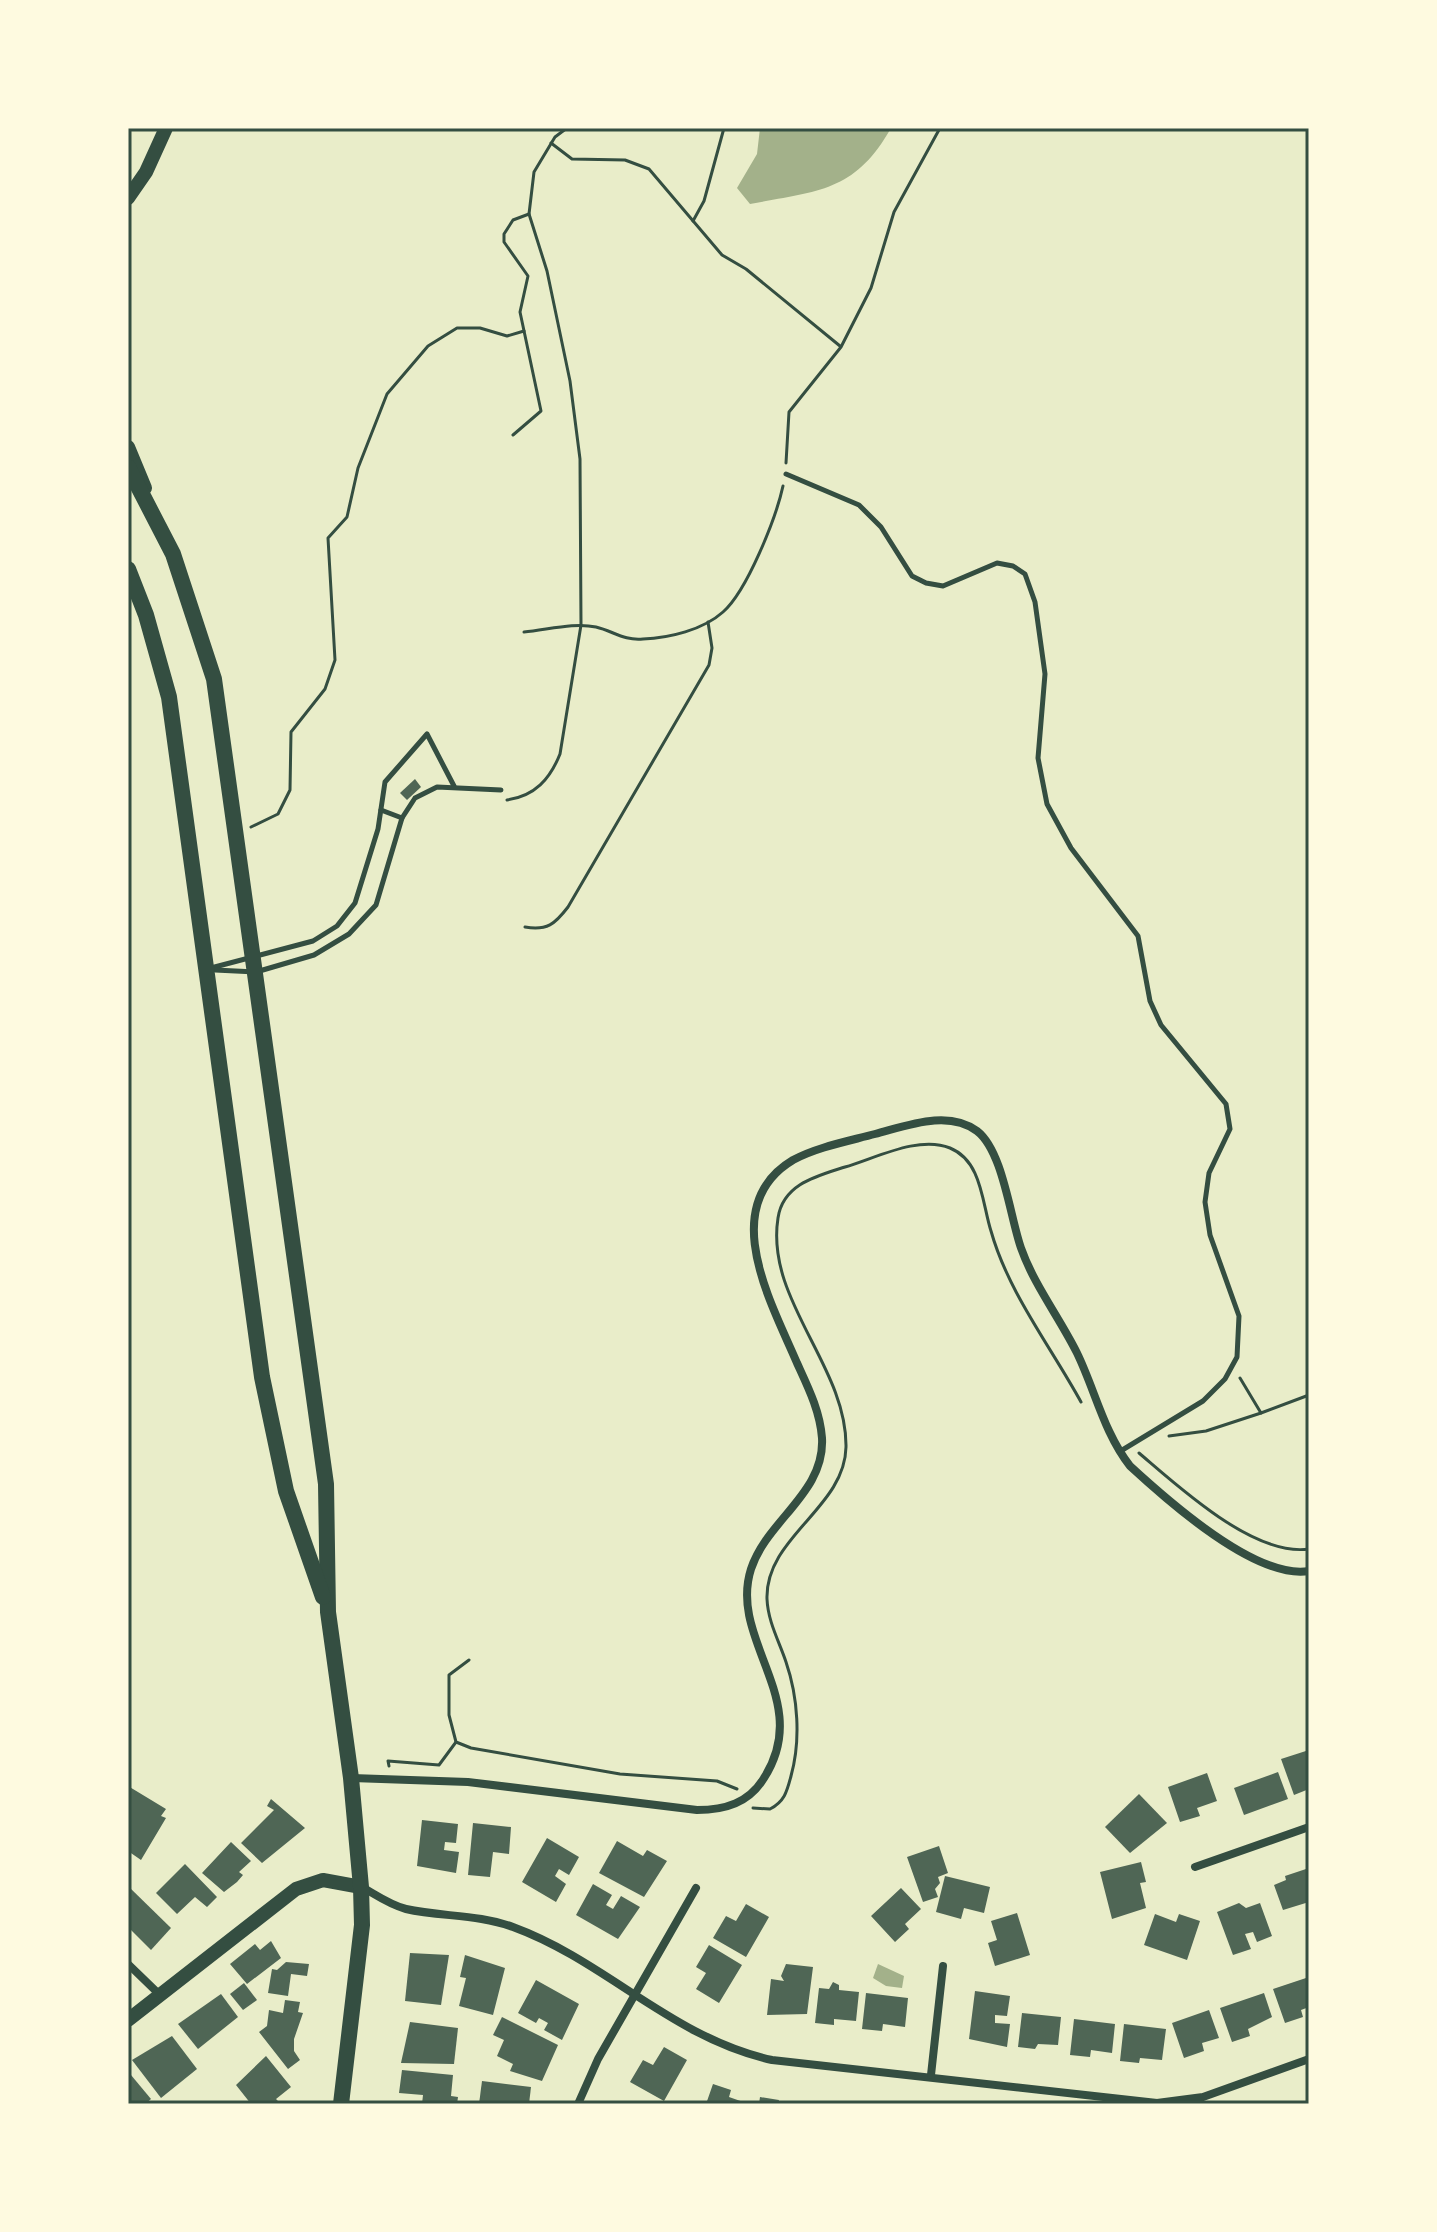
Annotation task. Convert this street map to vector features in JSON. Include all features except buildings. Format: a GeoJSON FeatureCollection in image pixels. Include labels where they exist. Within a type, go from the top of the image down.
{"type":"FeatureCollection","features":[{"type":"Feature","properties":{"kind":"main road"},"geometry":{"type":"LineString","coordinates":[[128,467],[151,508],[189,595],[214,679],[238,834],[326,1484],[328,1612],[351,1778],[362,1925],[341,2104]]}},
{"type":"Feature","properties":{"kind":"main road"},"geometry":{"type":"LineString","coordinates":[[128,569],[146,615],[169,697],[247,1291],[262,1377],[286,1491],[328,1612]]}},
{"type":"Feature","properties":{"kind":"street"},"geometry":{"type":"LineString","coordinates":[[128,198],[146,172],[166,128]]}},
{"type":"Feature","properties":{"kind":"street"},"geometry":{"type":"LineString","coordinates":[[128,447],[151,508]]}},
{"type":"Feature","properties":{"kind":"street"},"geometry":{"type":"LineString","coordinates":[[351,1778],[468,1782],[697,1810],[733,1806],[758,1788],[773,1761],[781,1721],[774,1684],[751,1622],[746,1600],[748,1583],[761,1546],[812,1480],[822,1438],[813,1399],[764,1283],[755,1251],[753,1223],[759,1198],[768,1183],[802,1157],[925,1121],[963,1124],[978,1132],[990,1146],[1021,1249],[1087,1373],[1119,1452],[1153,1487],[1250,1559],[1284,1571],[1309,1571]]}},
{"type":"Feature","properties":{"kind":"street"},"geometry":{"type":"LineString","coordinates":[[1195,1867],[1309,1827]]}},
{"type":"Feature","properties":{"kind":"street"},"geometry":{"type":"LineString","coordinates":[[128,2020],[296,1889],[323,1880],[361,1887],[407,1909],[461,1915],[513,1927],[564,1952],[714,2044],[754,2057],[931,2075],[1129,2103],[1203,2097],[1309,2059]]}},
{"type":"Feature","properties":{"kind":"street"},"geometry":{"type":"LineString","coordinates":[[578,2104],[696,1888]]}},
{"type":"Feature","properties":{"kind":"street"},"geometry":{"type":"LineString","coordinates":[[128,1964],[160,1995]]}},
{"type":"Feature","properties":{"kind":"street"},"geometry":{"type":"LineString","coordinates":[[931,2075],[943,1966]]}},
{"type":"Feature","properties":{"kind":"lane"},"geometry":{"type":"LineString","coordinates":[[786,474],[859,505],[881,527],[912,576],[926,583],[943,586],[997,563],[1020,569],[1030,583],[1045,674],[1038,758],[1047,804],[1071,848],[1138,936],[1150,1001],[1161,1025],[1212,1083],[1230,1116],[1230,1129],[1209,1173],[1205,1202],[1210,1235],[1239,1316],[1240,1345],[1233,1366],[1203,1401],[1119,1452]]}},
{"type":"Feature","properties":{"kind":"lane"},"geometry":{"type":"LineString","coordinates":[[206,969],[255,964],[313,941],[337,926],[355,903],[381,810],[385,782],[427,734],[454,786]]}},
{"type":"Feature","properties":{"kind":"lane"},"geometry":{"type":"LineString","coordinates":[[206,969],[314,955],[358,924],[376,905],[402,818],[415,798],[437,787],[501,790]]}},
{"type":"Feature","properties":{"kind":"lane"},"geometry":{"type":"LineString","coordinates":[[381,810],[402,818]]}},
{"type":"Feature","properties":{"kind":"path"},"geometry":{"type":"LineString","coordinates":[[499,801],[529,795],[554,769],[560,754],[581,625],[577,417],[547,271],[529,214],[534,172],[551,143],[567,128]]}},
{"type":"Feature","properties":{"kind":"path"},"geometry":{"type":"LineString","coordinates":[[693,221],[704,201],[724,128]]}},
{"type":"Feature","properties":{"kind":"path"},"geometry":{"type":"LineString","coordinates":[[524,632],[581,625],[598,628],[622,639],[643,640],[675,634],[708,622],[735,598],[760,547],[786,474],[789,412],[841,347],[871,288],[894,212],[940,128]]}},
{"type":"Feature","properties":{"kind":"path"},"geometry":{"type":"LineString","coordinates":[[551,143],[572,159],[600,157],[638,162],[649,169],[722,255],[746,269],[841,347]]}},
{"type":"Feature","properties":{"kind":"path"},"geometry":{"type":"LineString","coordinates":[[513,435],[541,411],[520,312],[528,276],[504,242],[504,234],[513,220],[529,214]]}},
{"type":"Feature","properties":{"kind":"path"},"geometry":{"type":"LineString","coordinates":[[238,834],[278,814],[290,790],[291,732],[325,689],[331,673],[335,660],[328,538],[347,517],[358,468],[387,394],[428,346],[444,334],[466,327],[507,336],[524,331]]}},
{"type":"Feature","properties":{"kind":"path"},"geometry":{"type":"LineString","coordinates":[[525,927],[541,930],[552,925],[568,907],[709,665],[712,648],[708,622]]}},
{"type":"Feature","properties":{"kind":"path"},"geometry":{"type":"LineString","coordinates":[[753,1808],[770,1809],[785,1797],[795,1764],[794,1690],[768,1611],[770,1578],[788,1543],[835,1483],[846,1450],[842,1409],[781,1265],[778,1217],[786,1196],[798,1186],[823,1174],[916,1146],[940,1145],[960,1153],[976,1177],[999,1255],[1082,1404]]}},
{"type":"Feature","properties":{"kind":"path"},"geometry":{"type":"LineString","coordinates":[[1233,1366],[1261,1413]]}},
{"type":"Feature","properties":{"kind":"path"},"geometry":{"type":"LineString","coordinates":[[1147,1436],[1206,1431],[1309,1395]]}},
{"type":"Feature","properties":{"kind":"path"},"geometry":{"type":"LineString","coordinates":[[1131,1446],[1188,1493],[1245,1533],[1285,1550],[1309,1549]]}},
{"type":"Feature","properties":{"kind":"path"},"geometry":{"type":"LineString","coordinates":[[456,1742],[449,1715],[449,1675],[469,1660]]}},
{"type":"Feature","properties":{"kind":"path"},"geometry":{"type":"LineString","coordinates":[[390,1778],[388,1761],[439,1765],[456,1742]]}},
{"type":"Feature","properties":{"kind":"path"},"geometry":{"type":"LineString","coordinates":[[456,1742],[471,1748],[620,1774],[717,1781],[739,1791]]}},
{"type":"Feature","properties":{"kind":"shaded area"},"geometry":{"type":"Polygon","coordinates":[[[760,128],[891,128],[863,165],[848,177],[815,191],[750,204],[737,188],[757,154],[760,128]]]}},
{"type":"Feature","properties":{"kind":"shaded area"},"geometry":{"type":"Polygon","coordinates":[[[878,1964],[904,1976],[902,1988],[886,1986],[873,1978],[878,1964]]]}}]}
